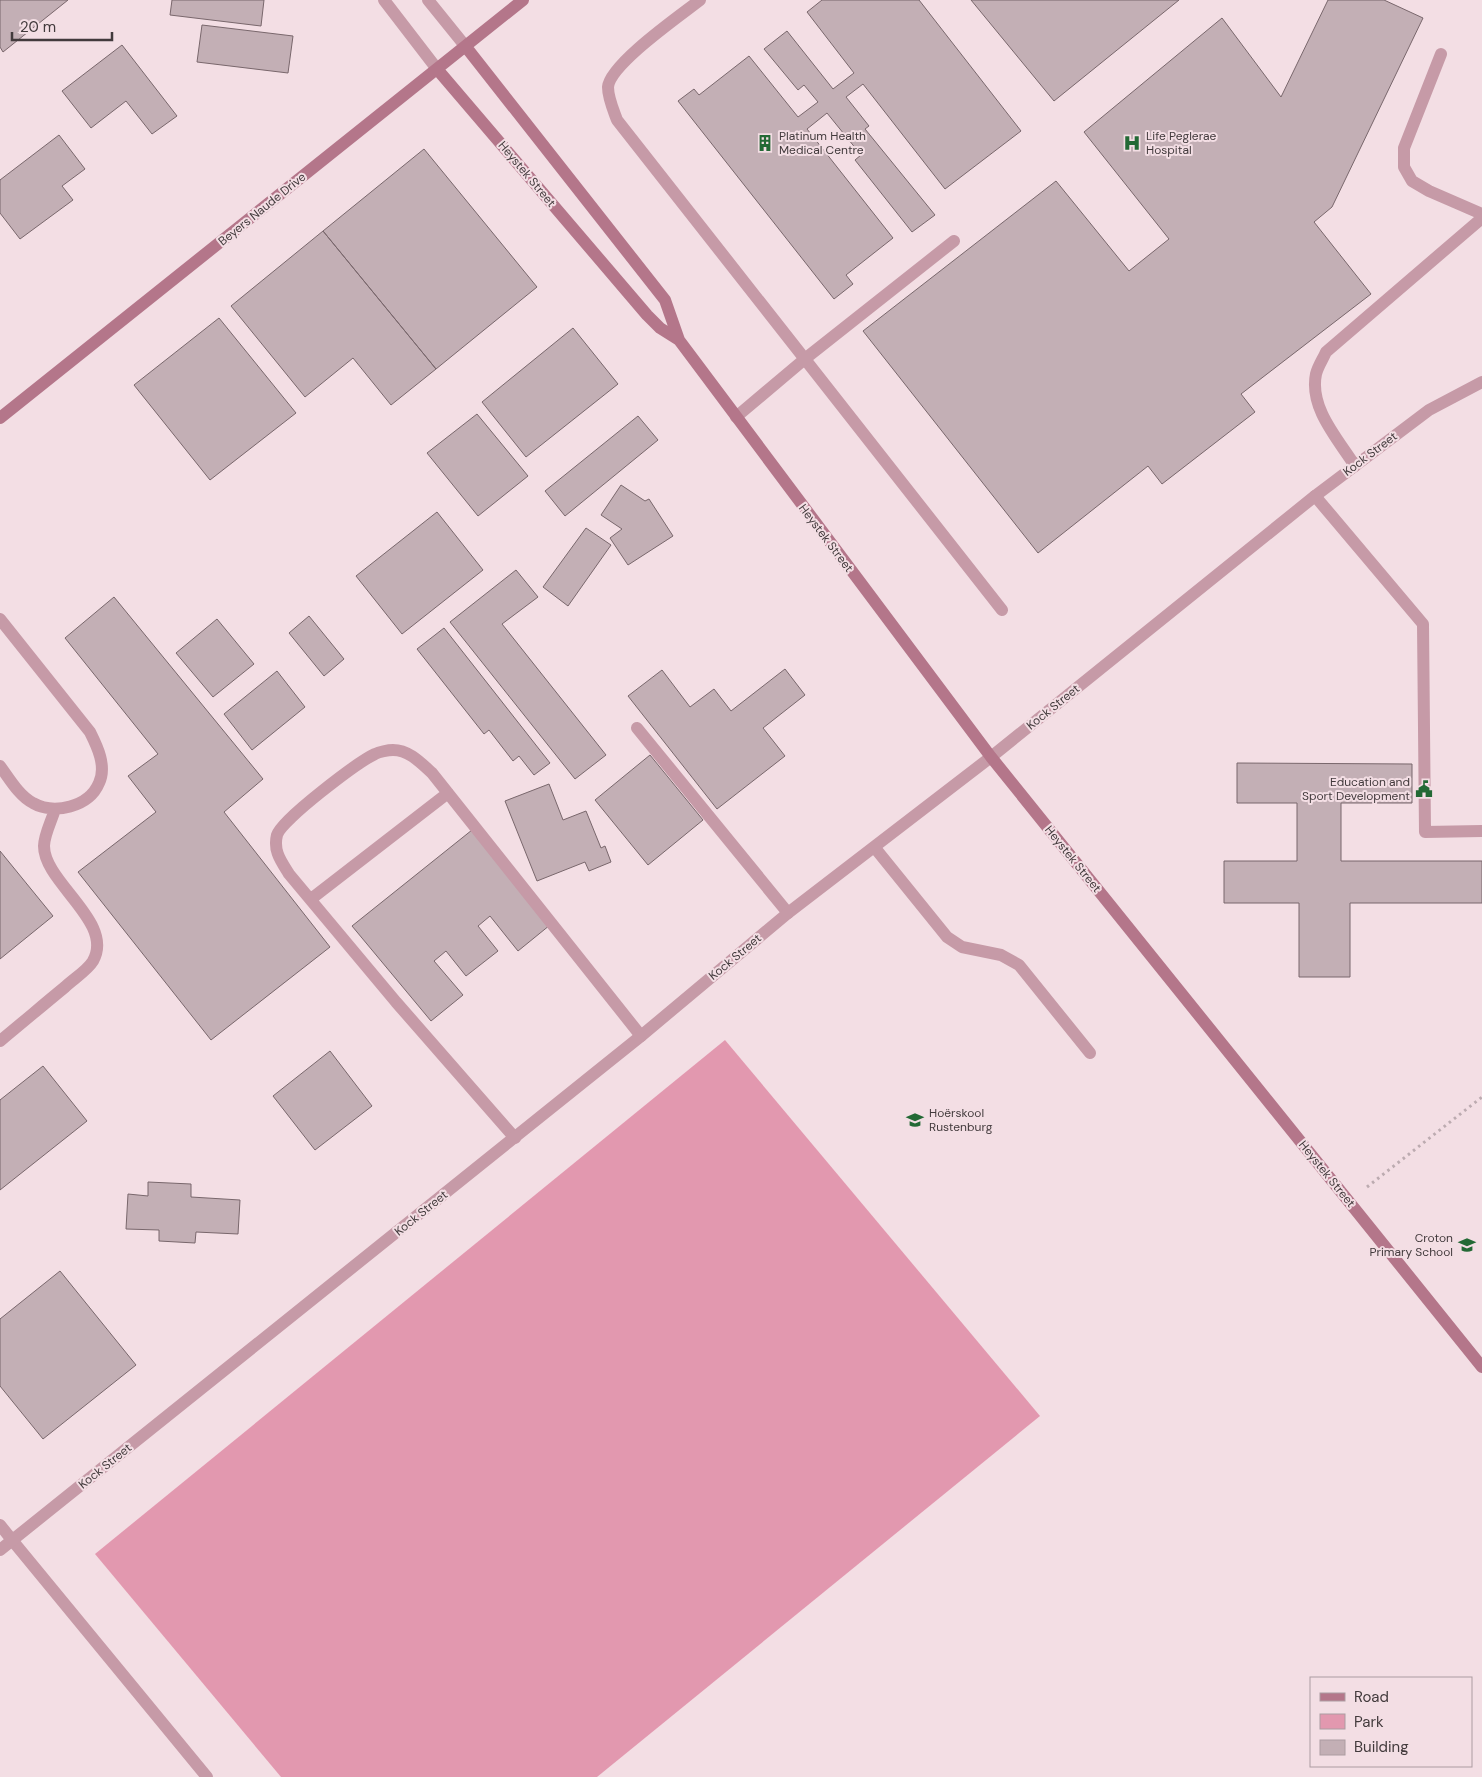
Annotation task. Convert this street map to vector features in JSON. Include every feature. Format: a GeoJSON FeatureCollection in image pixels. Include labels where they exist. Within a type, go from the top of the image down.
{"type":"FeatureCollection","features":[{"type":"Feature","properties":{"kind":"street","name":"Heystek Street"},"geometry":{"type":"LineString","coordinates":[[384,0],[438,69],[647,315],[679,340],[991,757],[1482,1367]]}},
{"type":"Feature","properties":{"kind":"street","name":"Heystek Street"},"geometry":{"type":"LineString","coordinates":[[428,0],[665,300],[679,340]]}},
{"type":"Feature","properties":{"kind":"street","name":"Beyers Naude Drive"},"geometry":{"type":"LineString","coordinates":[[0,418],[523,0]]}},
{"type":"Feature","properties":{"kind":"street"},"geometry":{"type":"LineString","coordinates":[[700,0],[618,68],[608,85],[610,100],[617,120],[806,358],[1002,610]]}},
{"type":"Feature","properties":{"kind":"street"},"geometry":{"type":"LineString","coordinates":[[1441,54],[1404,148],[1404,167],[1412,181],[1420,186],[1482,214]]}},
{"type":"Feature","properties":{"kind":"street"},"geometry":{"type":"LineString","coordinates":[[1354,466],[1322,414],[1315,394],[1316,372],[1326,352],[1482,218]]}},
{"type":"Feature","properties":{"kind":"street"},"geometry":{"type":"LineString","coordinates":[[736,417],[806,358],[954,240]]}},
{"type":"Feature","properties":{"kind":"street","name":"Kock Street"},"geometry":{"type":"LineString","coordinates":[[0,1550],[641,1036],[788,913],[991,757],[1315,496],[1429,410],[1482,382]]}},
{"type":"Feature","properties":{"kind":"street"},"geometry":{"type":"LineString","coordinates":[[1315,496],[1423,624],[1425,832],[1482,831]]}},
{"type":"Feature","properties":{"kind":"street"},"geometry":{"type":"LineString","coordinates":[[0,619],[90,732],[99,749],[102,766],[100,783],[89,796],[72,806],[55,810],[43,808],[30,802],[0,766]]}},
{"type":"Feature","properties":{"kind":"street"},"geometry":{"type":"LineString","coordinates":[[637,728],[788,913]]}},
{"type":"Feature","properties":{"kind":"street"},"geometry":{"type":"LineString","coordinates":[[514,1138],[396,1002],[289,874],[276,852],[277,834],[287,820],[354,767],[375,754],[394,750],[413,756],[432,773],[641,1036]]}},
{"type":"Feature","properties":{"kind":"street"},"geometry":{"type":"LineString","coordinates":[[311,899],[448,793]]}},
{"type":"Feature","properties":{"kind":"street"},"geometry":{"type":"LineString","coordinates":[[0,1041],[93,961],[97,948],[92,924],[54,875],[47,860],[44,845],[55,810]]}},
{"type":"Feature","properties":{"kind":"street"},"geometry":{"type":"LineString","coordinates":[[875,848],[947,936],[962,947],[1001,955],[1019,965],[1090,1052]]}},
{"type":"Feature","properties":{"kind":"street"},"geometry":{"type":"LineString","coordinates":[[0,1525],[208,1777]]}},
{"type":"Feature","properties":{"kind":"path"},"geometry":{"type":"LineString","coordinates":[[1349,1202],[1482,1097]]}},
{"type":"Feature","properties":{"kind":"green space"},"geometry":{"type":"Polygon","coordinates":[[[725,1040],[1040,1416],[597,1777],[281,1777],[95,1554],[725,1040]]]}},
{"type":"Feature","properties":{"kind":"building"},"geometry":{"type":"Polygon","coordinates":[[[0,0],[68,0],[3,52],[0,47],[0,0]]]}},
{"type":"Feature","properties":{"kind":"building"},"geometry":{"type":"Polygon","coordinates":[[[172,0],[264,0],[261,26],[170,15],[172,0]]]}},
{"type":"Feature","properties":{"kind":"building","name":"Platinum Health Medical Centre"},"geometry":{"type":"Polygon","coordinates":[[[822,0],[919,0],[1021,131],[945,189],[863,84],[846,97],[869,126],[865,129],[935,215],[912,232],[855,160],[861,155],[827,113],[807,129],[893,238],[846,275],[853,284],[834,299],[678,101],[694,89],[699,95],[749,56],[798,117],[818,102],[804,85],[798,90],[764,49],[787,31],[833,89],[854,73],[807,12],[822,0]]]}},
{"type":"Feature","properties":{"kind":"building"},"geometry":{"type":"Polygon","coordinates":[[[971,0],[1179,0],[1054,101],[971,0]]]}},
{"type":"Feature","properties":{"kind":"building"},"geometry":{"type":"Polygon","coordinates":[[[1328,0],[1384,0],[1423,18],[1332,207],[1314,222],[1371,294],[1241,394],[1255,412],[1162,484],[1148,466],[1038,553],[863,331],[1056,181],[1129,271],[1169,239],[1084,132],[1222,18],[1281,97],[1328,0]]]}},
{"type":"Feature","properties":{"kind":"building"},"geometry":{"type":"Polygon","coordinates":[[[202,25],[293,36],[288,73],[197,62],[202,25]]]}},
{"type":"Feature","properties":{"kind":"building"},"geometry":{"type":"Polygon","coordinates":[[[122,45],[177,116],[152,134],[126,101],[91,128],[62,91],[122,45]]]}},
{"type":"Feature","properties":{"kind":"building"},"geometry":{"type":"Polygon","coordinates":[[[59,135],[85,169],[62,186],[73,200],[20,239],[0,213],[0,180],[59,135]]]}},
{"type":"Feature","properties":{"kind":"building"},"geometry":{"type":"Polygon","coordinates":[[[424,149],[537,287],[436,369],[323,231],[424,149]]]}},
{"type":"Feature","properties":{"kind":"building"},"geometry":{"type":"Polygon","coordinates":[[[323,231],[436,369],[391,405],[353,358],[305,397],[231,306],[323,231]]]}},
{"type":"Feature","properties":{"kind":"building"},"geometry":{"type":"Polygon","coordinates":[[[219,318],[296,413],[210,480],[134,385],[219,318]]]}},
{"type":"Feature","properties":{"kind":"building"},"geometry":{"type":"Polygon","coordinates":[[[573,328],[618,384],[526,457],[482,402],[573,328]]]}},
{"type":"Feature","properties":{"kind":"building"},"geometry":{"type":"Polygon","coordinates":[[[477,414],[528,476],[478,516],[427,453],[477,414]]]}},
{"type":"Feature","properties":{"kind":"building"},"geometry":{"type":"Polygon","coordinates":[[[638,416],[658,440],[565,516],[545,491],[638,416]]]}},
{"type":"Feature","properties":{"kind":"building"},"geometry":{"type":"Polygon","coordinates":[[[621,485],[645,501],[649,499],[673,536],[628,565],[610,538],[622,529],[601,515],[621,485]]]}},
{"type":"Feature","properties":{"kind":"building"},"geometry":{"type":"Polygon","coordinates":[[[437,512],[483,570],[402,634],[356,576],[437,512]]]}},
{"type":"Feature","properties":{"kind":"building"},"geometry":{"type":"Polygon","coordinates":[[[586,528],[611,545],[568,606],[543,587],[586,528]]]}},
{"type":"Feature","properties":{"kind":"building"},"geometry":{"type":"Polygon","coordinates":[[[516,570],[538,597],[502,624],[606,755],[575,779],[450,622],[516,570]]]}},
{"type":"Feature","properties":{"kind":"building"},"geometry":{"type":"Polygon","coordinates":[[[114,597],[263,779],[224,812],[330,947],[211,1040],[78,872],[156,812],[128,776],[158,754],[65,638],[114,597]]]}},
{"type":"Feature","properties":{"kind":"building"},"geometry":{"type":"Polygon","coordinates":[[[309,616],[344,659],[324,676],[289,633],[309,616]]]}},
{"type":"Feature","properties":{"kind":"building"},"geometry":{"type":"Polygon","coordinates":[[[217,619],[254,664],[213,697],[176,653],[217,619]]]}},
{"type":"Feature","properties":{"kind":"building"},"geometry":{"type":"Polygon","coordinates":[[[444,628],[550,763],[534,775],[519,756],[513,761],[489,730],[484,734],[417,649],[444,628]]]}},
{"type":"Feature","properties":{"kind":"building"},"geometry":{"type":"Polygon","coordinates":[[[785,669],[805,695],[763,728],[785,756],[717,809],[628,696],[662,670],[690,707],[714,689],[731,711],[785,669]]]}},
{"type":"Feature","properties":{"kind":"building"},"geometry":{"type":"Polygon","coordinates":[[[277,671],[305,707],[252,750],[224,714],[277,671]]]}},
{"type":"Feature","properties":{"kind":"building"},"geometry":{"type":"Polygon","coordinates":[[[650,755],[703,820],[648,865],[595,800],[650,755]]]}},
{"type":"Feature","properties":{"kind":"building"},"geometry":{"type":"Polygon","coordinates":[[[1237,763],[1412,764],[1412,803],[1341,803],[1341,861],[1482,861],[1482,903],[1350,903],[1350,977],[1299,977],[1299,903],[1224,903],[1224,861],[1297,861],[1297,803],[1237,803],[1237,763]]]}},
{"type":"Feature","properties":{"kind":"building"},"geometry":{"type":"Polygon","coordinates":[[[549,784],[563,820],[586,811],[601,848],[605,846],[611,862],[589,871],[585,862],[537,881],[505,801],[549,784]]]}},
{"type":"Feature","properties":{"kind":"building"},"geometry":{"type":"Polygon","coordinates":[[[472,830],[550,925],[518,951],[490,916],[478,926],[498,951],[466,976],[446,951],[434,961],[463,995],[431,1021],[352,926],[472,830]]]}},
{"type":"Feature","properties":{"kind":"building"},"geometry":{"type":"Polygon","coordinates":[[[0,851],[53,916],[0,959],[0,851]]]}},
{"type":"Feature","properties":{"kind":"building"},"geometry":{"type":"Polygon","coordinates":[[[330,1051],[372,1106],[315,1150],[273,1096],[330,1051]]]}},
{"type":"Feature","properties":{"kind":"building"},"geometry":{"type":"Polygon","coordinates":[[[43,1066],[87,1121],[0,1190],[0,1100],[43,1066]]]}},
{"type":"Feature","properties":{"kind":"building"},"geometry":{"type":"Polygon","coordinates":[[[148,1182],[191,1184],[191,1197],[240,1200],[238,1234],[196,1232],[195,1243],[159,1241],[159,1230],[126,1229],[128,1194],[148,1196],[148,1182]]]}},
{"type":"Feature","properties":{"kind":"building"},"geometry":{"type":"Polygon","coordinates":[[[60,1271],[136,1365],[43,1439],[0,1386],[0,1319],[60,1271]]]}},
{"type":"Feature","properties":{"kind":"place","name":"Platinum Health Medical Centre"},"geometry":{"type":"Point","coordinates":[765,143]}},
{"type":"Feature","properties":{"kind":"place","name":"Life Peglerae Hospital"},"geometry":{"type":"Point","coordinates":[1132,143]}},
{"type":"Feature","properties":{"kind":"place","name":"Education and Sport Development"},"geometry":{"type":"Point","coordinates":[1424,789]}},
{"type":"Feature","properties":{"kind":"place","name":"Hoërskool Rustenburg"},"geometry":{"type":"Point","coordinates":[915,1120]}},
{"type":"Feature","properties":{"kind":"place","name":"Croton Primary School"},"geometry":{"type":"Point","coordinates":[1467,1245]}}]}
